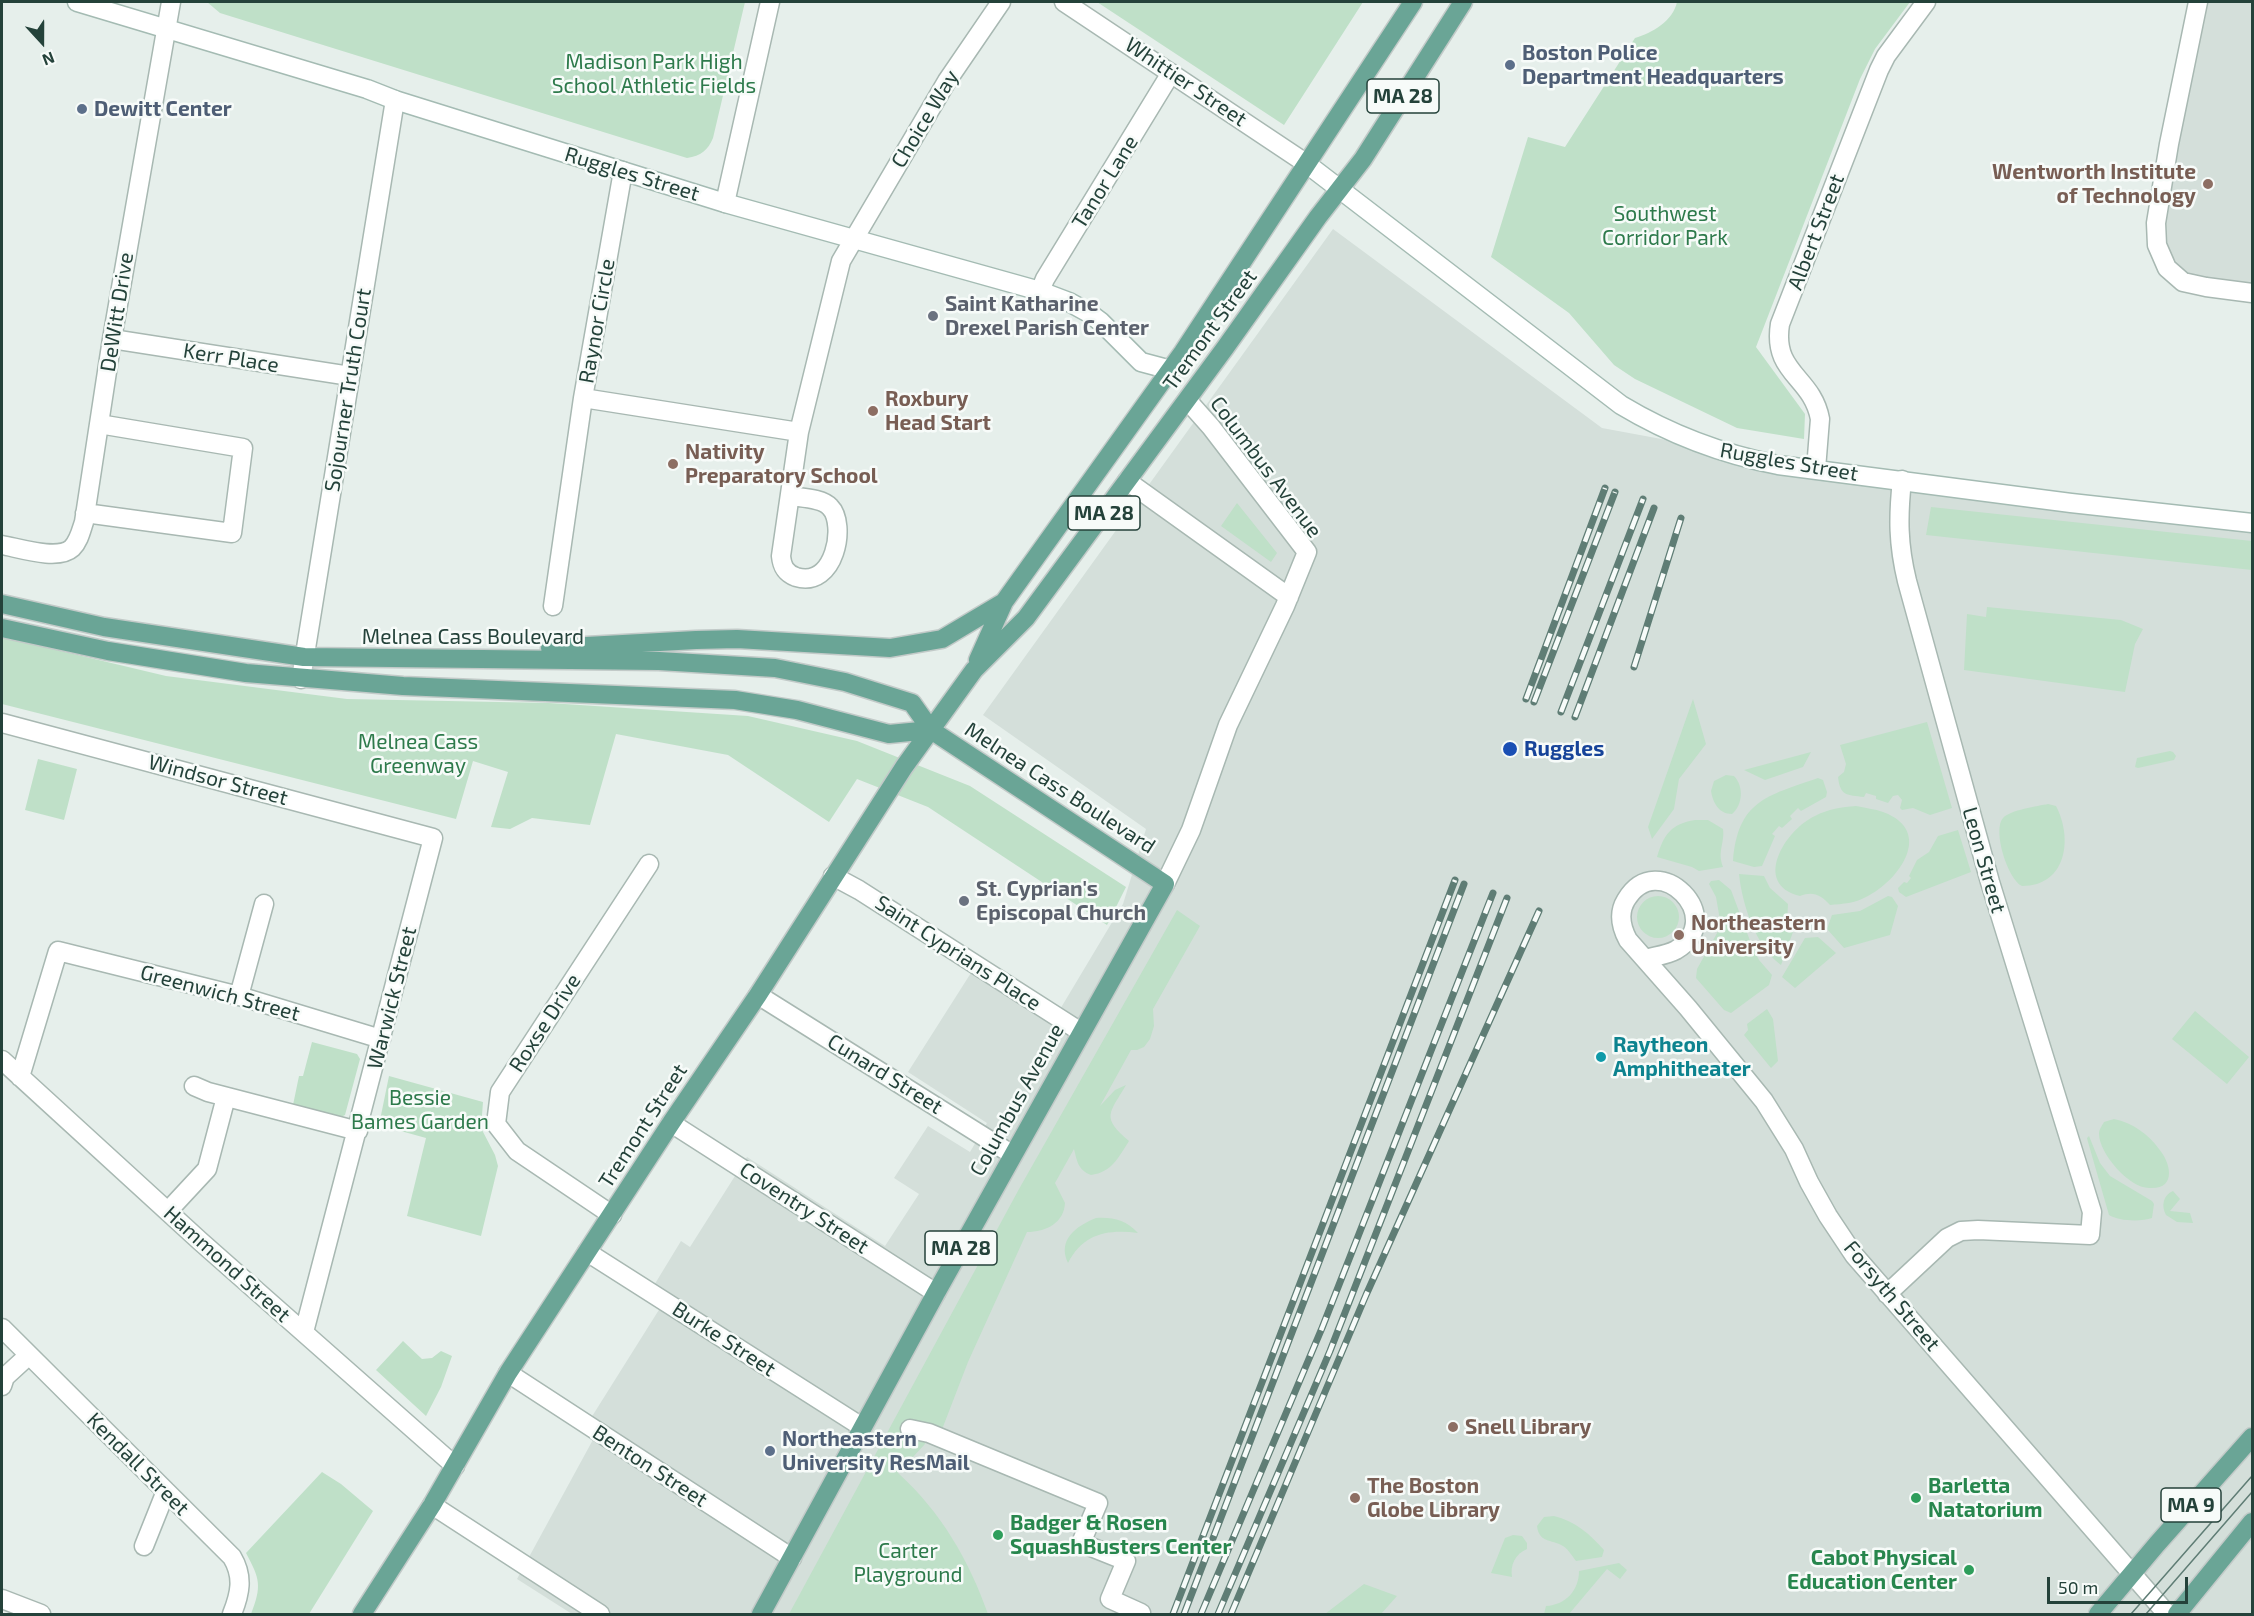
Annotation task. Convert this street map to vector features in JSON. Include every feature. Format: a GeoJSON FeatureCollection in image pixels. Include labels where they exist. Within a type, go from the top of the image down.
{"type":"FeatureCollection","features":[{"type":"Feature","properties":{"kind":"main road","name":"Tremont Street"},"geometry":{"type":"LineString","coordinates":[[974,670],[1004,602],[1171,370],[1413,2]]}},
{"type":"Feature","properties":{"kind":"main road","name":"Tremont Street"},"geometry":{"type":"LineString","coordinates":[[362,1614],[432,1505],[508,1373],[758,994],[904,767],[974,670],[1026,618],[1363,159],[1463,2]]}},
{"type":"Feature","properties":{"kind":"main road"},"geometry":{"type":"LineString","coordinates":[[456,659],[495,651],[696,640],[773,640],[890,648],[942,639],[1004,602]]}},
{"type":"Feature","properties":{"kind":"main road","name":"Melnea Cass Boulevard"},"geometry":{"type":"LineString","coordinates":[[2,604],[104,627],[304,657],[659,661],[775,669],[845,682],[912,703],[931,730],[1165,884]]}},
{"type":"Feature","properties":{"kind":"main road","name":"Melnea Cass Boulevard"},"geometry":{"type":"LineString","coordinates":[[2,628],[208,669],[301,679],[403,686],[735,700],[797,710],[889,734],[931,730]]}},
{"type":"Feature","properties":{"kind":"main road","name":"Columbus Avenue"},"geometry":{"type":"LineString","coordinates":[[761,1614],[936,1293],[1165,884]]}},
{"type":"Feature","properties":{"kind":"main road","name":"MA 9"},"geometry":{"type":"LineString","coordinates":[[2098,1614],[2253,1437]]}},
{"type":"Feature","properties":{"kind":"main road","name":"MA 9"},"geometry":{"type":"LineString","coordinates":[[2177,1614],[2253,1522]]}},
{"type":"Feature","properties":{"kind":"street","name":"Ruggles Street"},"geometry":{"type":"LineString","coordinates":[[77,2],[344,82],[394,100],[724,203],[1040,291],[1069,302],[1089,313],[1141,362],[1171,370]]}},
{"type":"Feature","properties":{"kind":"street","name":"DeWitt Drive"},"geometry":{"type":"LineString","coordinates":[[2,545],[50,554],[70,549],[80,538],[171,2]]}},
{"type":"Feature","properties":{"kind":"street"},"geometry":{"type":"LineString","coordinates":[[724,203],[770,2]]}},
{"type":"Feature","properties":{"kind":"street","name":"Choice Way"},"geometry":{"type":"LineString","coordinates":[[852,239],[947,81],[1001,2]]}},
{"type":"Feature","properties":{"kind":"street","name":"Whittier Street"},"geometry":{"type":"LineString","coordinates":[[1064,2],[1307,164]]}},
{"type":"Feature","properties":{"kind":"street","name":"Albert Street"},"geometry":{"type":"LineString","coordinates":[[1816,470],[1819,411],[1813,397],[1780,353],[1778,340],[1780,324],[1879,70],[1886,56],[1926,2]]}},
{"type":"Feature","properties":{"kind":"street"},"geometry":{"type":"LineString","coordinates":[[2198,2],[2169,144],[2156,223],[2157,245],[2167,268],[2183,282],[2253,292]]}},
{"type":"Feature","properties":{"kind":"street","name":"Tanor Lane"},"geometry":{"type":"LineString","coordinates":[[1040,291],[1045,279],[1171,73]]}},
{"type":"Feature","properties":{"kind":"street","name":"Sojourner Truth Court"},"geometry":{"type":"LineString","coordinates":[[301,679],[394,100]]}},
{"type":"Feature","properties":{"kind":"street","name":"Ruggles Street"},"geometry":{"type":"LineString","coordinates":[[1307,164],[1595,385],[1643,418],[1685,439],[1723,453],[1752,460],[1816,470],[2071,503],[2253,523]]}},
{"type":"Feature","properties":{"kind":"street","name":"Raynor Circle"},"geometry":{"type":"LineString","coordinates":[[622,171],[583,398],[799,432]]}},
{"type":"Feature","properties":{"kind":"street"},"geometry":{"type":"LineString","coordinates":[[790,496],[821,501],[830,507],[836,516],[838,526],[830,562],[825,572],[815,578],[803,579],[790,575],[783,567],[781,556],[799,432],[841,261],[852,239]]}},
{"type":"Feature","properties":{"kind":"street","name":"Kerr Place"},"geometry":{"type":"LineString","coordinates":[[112,339],[350,376]]}},
{"type":"Feature","properties":{"kind":"street"},"geometry":{"type":"LineString","coordinates":[[554,606],[583,398]]}},
{"type":"Feature","properties":{"kind":"street","name":"Columbus Avenue"},"geometry":{"type":"LineString","coordinates":[[1165,884],[1191,830],[1231,719],[1289,597],[1307,552],[1186,400]]}},
{"type":"Feature","properties":{"kind":"street"},"geometry":{"type":"LineString","coordinates":[[86,513],[232,533],[243,448],[99,424]]}},
{"type":"Feature","properties":{"kind":"street","name":"Leon Street"},"geometry":{"type":"LineString","coordinates":[[1887,1294],[1947,1238],[1961,1231],[2090,1235],[2092,1212],[1990,882],[1934,681],[1899,545],[1902,480]]}},
{"type":"Feature","properties":{"kind":"street"},"geometry":{"type":"LineString","coordinates":[[1127,481],[1289,597]]}},
{"type":"Feature","properties":{"kind":"street","name":"Windsor Street"},"geometry":{"type":"LineString","coordinates":[[2,723],[433,837]]}},
{"type":"Feature","properties":{"kind":"street","name":"Warwick Street"},"geometry":{"type":"LineString","coordinates":[[304,1332],[433,837]]}},
{"type":"Feature","properties":{"kind":"street","name":"Roxse Drive"},"geometry":{"type":"LineString","coordinates":[[612,1215],[517,1151],[496,1124],[500,1092],[649,864]]}},
{"type":"Feature","properties":{"kind":"street","name":"Saint Cyprians Place"},"geometry":{"type":"LineString","coordinates":[[833,876],[859,890],[1081,1032]]}},
{"type":"Feature","properties":{"kind":"street","name":"Forsyth Street"},"geometry":{"type":"LineString","coordinates":[[1646,959],[1678,949],[1689,938],[1693,930],[1695,913],[1689,898],[1679,888],[1665,882],[1652,882],[1634,890],[1628,897],[1622,912],[1624,932],[1628,940],[1764,1101],[1794,1149],[1828,1216],[1854,1255],[2167,1614]]}},
{"type":"Feature","properties":{"kind":"street"},"geometry":{"type":"LineString","coordinates":[[239,996],[264,904]]}},
{"type":"Feature","properties":{"kind":"street","name":"Greenwich Street"},"geometry":{"type":"LineString","coordinates":[[20,1077],[58,951],[239,996],[381,1039]]}},
{"type":"Feature","properties":{"kind":"street","name":"Cunard Street"},"geometry":{"type":"LineString","coordinates":[[758,994],[1013,1155]]}},
{"type":"Feature","properties":{"kind":"street","name":"Hammond Street"},"geometry":{"type":"LineString","coordinates":[[2,1060],[455,1466]]}},
{"type":"Feature","properties":{"kind":"street"},"geometry":{"type":"LineString","coordinates":[[194,1086],[226,1097],[358,1131]]}},
{"type":"Feature","properties":{"kind":"street"},"geometry":{"type":"LineString","coordinates":[[168,1211],[207,1169],[226,1097]]}},
{"type":"Feature","properties":{"kind":"street","name":"Coventry Street"},"geometry":{"type":"LineString","coordinates":[[671,1123],[936,1293]]}},
{"type":"Feature","properties":{"kind":"street","name":"Burke Street"},"geometry":{"type":"LineString","coordinates":[[586,1252],[862,1427]]}},
{"type":"Feature","properties":{"kind":"street","name":"Kendall Street"},"geometry":{"type":"LineString","coordinates":[[2,1328],[235,1561],[241,1584],[232,1614]]}},
{"type":"Feature","properties":{"kind":"street"},"geometry":{"type":"LineString","coordinates":[[2,1386],[5,1377],[29,1355]]}},
{"type":"Feature","properties":{"kind":"street","name":"Benton Street"},"geometry":{"type":"LineString","coordinates":[[508,1373],[792,1558]]}},
{"type":"Feature","properties":{"kind":"street"},"geometry":{"type":"LineString","coordinates":[[910,1429],[929,1433],[1098,1503],[1081,1543],[1126,1561],[1110,1599],[1141,1613]]}},
{"type":"Feature","properties":{"kind":"street"},"geometry":{"type":"LineString","coordinates":[[144,1545],[166,1491]]}},
{"type":"Feature","properties":{"kind":"street"},"geometry":{"type":"LineString","coordinates":[[432,1505],[600,1614]]}},
{"type":"Feature","properties":{"kind":"street"},"geometry":{"type":"LineString","coordinates":[[2,1599],[41,1614]]}},
{"type":"Feature","properties":{"kind":"shaded area","name":"Wentworth Institute of Technology"},"geometry":{"type":"Polygon","coordinates":[[[2198,2],[2252,2],[2252,293],[2167,268],[2156,223],[2198,2]]]}},
{"type":"Feature","properties":{"kind":"shaded area","name":"Northeastern University"},"geometry":{"type":"Polygon","coordinates":[[[1333,229],[1602,428],[1710,448],[2252,523],[2252,1614],[572,1614],[517,1579],[601,1425],[591,1418],[667,1297],[653,1287],[681,1241],[690,1247],[747,1157],[885,1246],[919,1194],[894,1178],[928,1126],[970,1152],[987,1123],[908,1072],[976,965],[1056,1016],[1123,904],[1146,829],[983,715],[1333,229]]]}},
{"type":"Feature","properties":{"kind":"green space","name":"Madison Park High School Athletic Fields"},"geometry":{"type":"Polygon","coordinates":[[[207,2],[745,2],[713,138],[703,152],[687,158],[220,13],[207,2]]]}},
{"type":"Feature","properties":{"kind":"green space"},"geometry":{"type":"Polygon","coordinates":[[[1097,2],[1363,2],[1284,125],[1097,2]]]}},
{"type":"Feature","properties":{"kind":"green space","name":"Southwest Corridor Park"},"geometry":{"type":"Polygon","coordinates":[[[1677,2],[1910,2],[1875,49],[1860,79],[1756,347],[1805,414],[1804,439],[1737,428],[1635,379],[1614,365],[1569,313],[1491,257],[1528,137],[1565,147],[1635,38],[1661,25],[1671,15],[1677,2]]]}},
{"type":"Feature","properties":{"kind":"green space"},"geometry":{"type":"Polygon","coordinates":[[[1237,503],[1277,553],[1271,562],[1221,526],[1237,503]]]}},
{"type":"Feature","properties":{"kind":"green space"},"geometry":{"type":"Polygon","coordinates":[[[1931,507],[2252,541],[2252,570],[1926,535],[1931,507]]]}},
{"type":"Feature","properties":{"kind":"green space"},"geometry":{"type":"Polygon","coordinates":[[[1987,607],[2121,620],[2143,629],[2135,644],[2125,692],[1964,670],[1967,614],[1986,617],[1987,607]]]}},
{"type":"Feature","properties":{"kind":"green space","name":"Melnea Cass Greenway"},"geometry":{"type":"Polygon","coordinates":[[[2,637],[166,676],[347,699],[549,703],[748,716],[857,741],[970,786],[1126,887],[1107,925],[928,807],[857,779],[829,822],[728,755],[616,734],[590,825],[532,818],[510,829],[491,827],[508,772],[473,761],[456,819],[2,704],[2,637]]]}},
{"type":"Feature","properties":{"kind":"green space"},"geometry":{"type":"Polygon","coordinates":[[[1693,699],[1706,744],[1679,779],[1674,809],[1652,839],[1648,827],[1693,699]]]}},
{"type":"Feature","properties":{"kind":"green space"},"geometry":{"type":"Polygon","coordinates":[[[1927,722],[1952,808],[1930,815],[1913,808],[1902,810],[1900,808],[1902,800],[1898,795],[1893,796],[1888,803],[1866,793],[1864,797],[1849,795],[1843,791],[1838,777],[1844,772],[1846,764],[1840,745],[1927,722]]]}},
{"type":"Feature","properties":{"kind":"green space"},"geometry":{"type":"Polygon","coordinates":[[[2170,751],[2176,756],[2174,760],[2135,767],[2137,758],[2170,751]]]}},
{"type":"Feature","properties":{"kind":"green space"},"geometry":{"type":"Polygon","coordinates":[[[1811,752],[1803,767],[1765,780],[1744,770],[1811,752]]]}},
{"type":"Feature","properties":{"kind":"green space"},"geometry":{"type":"Polygon","coordinates":[[[38,759],[77,769],[64,820],[25,810],[38,759]]]}},
{"type":"Feature","properties":{"kind":"green space"},"geometry":{"type":"Polygon","coordinates":[[[1726,775],[1734,776],[1741,790],[1740,801],[1732,814],[1727,814],[1717,807],[1711,791],[1714,781],[1726,775]]]}},
{"type":"Feature","properties":{"kind":"green space"},"geometry":{"type":"Polygon","coordinates":[[[1818,778],[1823,780],[1827,792],[1826,797],[1801,811],[1798,808],[1790,816],[1792,819],[1782,828],[1779,826],[1772,834],[1775,836],[1762,866],[1754,867],[1733,861],[1741,825],[1748,813],[1770,796],[1818,778]]]}},
{"type":"Feature","properties":{"kind":"green space"},"geometry":{"type":"Polygon","coordinates":[[[2048,804],[2056,806],[2061,819],[2065,845],[2062,858],[2057,869],[2049,878],[2037,884],[2022,886],[2012,875],[2003,854],[1999,833],[2000,824],[2007,815],[2048,804]]]}},
{"type":"Feature","properties":{"kind":"green space"},"geometry":{"type":"Polygon","coordinates":[[[1856,806],[1883,812],[1899,820],[1907,831],[1909,843],[1906,856],[1890,880],[1866,897],[1853,902],[1830,905],[1816,895],[1800,896],[1785,890],[1778,880],[1776,869],[1778,856],[1794,832],[1820,814],[1856,806]]]}},
{"type":"Feature","properties":{"kind":"green space"},"geometry":{"type":"Polygon","coordinates":[[[1695,820],[1708,820],[1723,829],[1721,856],[1723,867],[1699,871],[1657,857],[1666,836],[1674,827],[1695,820]]]}},
{"type":"Feature","properties":{"kind":"green space"},"geometry":{"type":"Polygon","coordinates":[[[1958,830],[1971,872],[1906,897],[1899,892],[1898,888],[1911,878],[1909,876],[1917,860],[1929,852],[1938,836],[1958,830]]]}},
{"type":"Feature","properties":{"kind":"green space"},"geometry":{"type":"Polygon","coordinates":[[[1739,874],[1764,876],[1770,888],[1788,904],[1787,923],[1793,932],[1781,965],[1764,947],[1752,924],[1743,898],[1739,874]]]}},
{"type":"Feature","properties":{"kind":"green space"},"geometry":{"type":"Polygon","coordinates":[[[1719,880],[1731,890],[1752,946],[1759,960],[1772,975],[1769,985],[1731,1013],[1724,1010],[1696,978],[1697,969],[1721,926],[1716,897],[1709,884],[1711,881],[1719,880]]]}},
{"type":"Feature","properties":{"kind":"green space"},"geometry":{"type":"Polygon","coordinates":[[[1658,896],[1666,897],[1673,902],[1678,909],[1678,925],[1673,932],[1666,937],[1658,938],[1650,937],[1643,932],[1638,925],[1637,917],[1638,909],[1643,902],[1650,897],[1658,896]]]}},
{"type":"Feature","properties":{"kind":"green space"},"geometry":{"type":"Polygon","coordinates":[[[1888,896],[1892,897],[1898,906],[1890,935],[1844,948],[1827,929],[1832,915],[1860,911],[1888,896]]]}},
{"type":"Feature","properties":{"kind":"green space","name":"Carter Playground"},"geometry":{"type":"Polygon","coordinates":[[[1177,910],[1200,926],[1153,1009],[1154,1026],[1150,1039],[1144,1047],[1131,1050],[1100,1106],[1115,1090],[1126,1085],[1112,1109],[1111,1120],[1129,1141],[1109,1167],[1091,1175],[1081,1168],[1074,1149],[1055,1183],[1065,1203],[1061,1216],[1058,1221],[1047,1228],[1027,1232],[968,1362],[941,1432],[931,1428],[925,1444],[898,1473],[928,1504],[952,1538],[972,1575],[988,1614],[789,1614],[1019,1189],[1177,910]]]}},
{"type":"Feature","properties":{"kind":"green space"},"geometry":{"type":"Polygon","coordinates":[[[1818,937],[1836,953],[1795,988],[1782,977],[1805,938],[1818,937]]]}},
{"type":"Feature","properties":{"kind":"green space"},"geometry":{"type":"Polygon","coordinates":[[[1767,1009],[1773,1019],[1778,1061],[1771,1068],[1744,1035],[1748,1030],[1747,1024],[1767,1009]]]}},
{"type":"Feature","properties":{"kind":"green space"},"geometry":{"type":"Polygon","coordinates":[[[2195,1011],[2249,1057],[2227,1084],[2172,1039],[2195,1011]]]}},
{"type":"Feature","properties":{"kind":"green space"},"geometry":{"type":"Polygon","coordinates":[[[312,1042],[357,1054],[360,1059],[345,1115],[341,1117],[293,1105],[299,1076],[303,1076],[312,1042]]]}},
{"type":"Feature","properties":{"kind":"green space","name":"Bessie Bames Garden"},"geometry":{"type":"Polygon","coordinates":[[[389,1076],[483,1102],[481,1128],[498,1166],[481,1236],[407,1216],[426,1138],[379,1125],[389,1076]]]}},
{"type":"Feature","properties":{"kind":"green space"},"geometry":{"type":"Polygon","coordinates":[[[2114,1119],[2140,1130],[2159,1149],[2166,1161],[2169,1174],[2164,1185],[2149,1188],[2141,1186],[2124,1176],[2110,1159],[2100,1142],[2099,1132],[2104,1122],[2114,1119]]]}},
{"type":"Feature","properties":{"kind":"green space"},"geometry":{"type":"Polygon","coordinates":[[[2089,1136],[2100,1163],[2110,1176],[2152,1201],[2154,1204],[2152,1218],[2130,1220],[2118,1219],[2109,1215],[2088,1142],[2089,1136]]]}},
{"type":"Feature","properties":{"kind":"green space"},"geometry":{"type":"Polygon","coordinates":[[[2173,1191],[2180,1199],[2170,1211],[2190,1213],[2193,1223],[2177,1222],[2166,1215],[2164,1201],[2173,1191]]]}},
{"type":"Feature","properties":{"kind":"green space"},"geometry":{"type":"Polygon","coordinates":[[[1096,1218],[1119,1220],[1138,1233],[1116,1232],[1097,1236],[1081,1246],[1068,1263],[1065,1247],[1070,1235],[1082,1225],[1096,1218]]]}},
{"type":"Feature","properties":{"kind":"green space"},"geometry":{"type":"Polygon","coordinates":[[[403,1341],[422,1359],[432,1358],[441,1351],[452,1356],[441,1387],[426,1416],[376,1370],[403,1341]]]}},
{"type":"Feature","properties":{"kind":"green space"},"geometry":{"type":"Polygon","coordinates":[[[322,1472],[341,1484],[373,1511],[309,1614],[251,1614],[257,1596],[258,1583],[246,1553],[322,1472]]]}},
{"type":"Feature","properties":{"kind":"green space"},"geometry":{"type":"Polygon","coordinates":[[[1554,1516],[1569,1521],[1588,1534],[1604,1550],[1602,1557],[1576,1561],[1563,1546],[1543,1538],[1537,1526],[1544,1517],[1554,1516]]]}},
{"type":"Feature","properties":{"kind":"green space"},"geometry":{"type":"Polygon","coordinates":[[[1513,1535],[1522,1536],[1527,1543],[1527,1549],[1514,1560],[1512,1577],[1491,1573],[1505,1538],[1513,1535]]]}},
{"type":"Feature","properties":{"kind":"green space"},"geometry":{"type":"Polygon","coordinates":[[[1619,1563],[1627,1570],[1620,1579],[1607,1569],[1569,1614],[1544,1614],[1546,1606],[1559,1603],[1570,1596],[1577,1585],[1579,1571],[1619,1563]]]}},
{"type":"Feature","properties":{"kind":"green space"},"geometry":{"type":"Polygon","coordinates":[[[1364,1584],[1397,1596],[1381,1614],[1325,1614],[1364,1584]]]}},
{"type":"Feature","properties":{"kind":"tram line"},"geometry":{"type":"LineString","coordinates":[[2131,1614],[2252,1476]]}},
{"type":"Feature","properties":{"kind":"tram line"},"geometry":{"type":"LineString","coordinates":[[2146,1614],[2252,1492]]}},
{"type":"Feature","properties":{"kind":"railway"},"geometry":{"type":"LineString","coordinates":[[1526,699],[1605,488]]}},
{"type":"Feature","properties":{"kind":"railway"},"geometry":{"type":"LineString","coordinates":[[1534,702],[1615,492]]}},
{"type":"Feature","properties":{"kind":"railway"},"geometry":{"type":"LineString","coordinates":[[1561,712],[1643,499]]}},
{"type":"Feature","properties":{"kind":"railway"},"geometry":{"type":"LineString","coordinates":[[1575,717],[1654,508]]}},
{"type":"Feature","properties":{"kind":"railway"},"geometry":{"type":"LineString","coordinates":[[1634,667],[1681,518]]}},
{"type":"Feature","properties":{"kind":"railway"},"geometry":{"type":"LineString","coordinates":[[1173,1614],[1455,880]]}},
{"type":"Feature","properties":{"kind":"railway"},"geometry":{"type":"LineString","coordinates":[[1184,1614],[1464,884]]}},
{"type":"Feature","properties":{"kind":"railway"},"geometry":{"type":"LineString","coordinates":[[1201,1614],[1322,1328],[1493,893]]}},
{"type":"Feature","properties":{"kind":"railway"},"geometry":{"type":"LineString","coordinates":[[1218,1614],[1330,1351],[1507,898]]}},
{"type":"Feature","properties":{"kind":"railway"},"geometry":{"type":"LineString","coordinates":[[1231,1614],[1366,1295],[1539,911]]}},
{"type":"Feature","properties":{"kind":"place","name":"Boston Police Department Headquarters"},"geometry":{"type":"Point","coordinates":[1510,65]}},
{"type":"Feature","properties":{"kind":"place","name":"Dewitt Center"},"geometry":{"type":"Point","coordinates":[82,109]}},
{"type":"Feature","properties":{"kind":"place","name":"Wentworth Institute of Technology"},"geometry":{"type":"Point","coordinates":[2208,184]}},
{"type":"Feature","properties":{"kind":"place","name":"Saint Katharine Drexel Parish Center"},"geometry":{"type":"Point","coordinates":[933,316]}},
{"type":"Feature","properties":{"kind":"place","name":"Roxbury Head Start"},"geometry":{"type":"Point","coordinates":[873,411]}},
{"type":"Feature","properties":{"kind":"place","name":"Nativity Preparatory School"},"geometry":{"type":"Point","coordinates":[673,464]}},
{"type":"Feature","properties":{"kind":"place","name":"Ruggles"},"geometry":{"type":"Point","coordinates":[1510,749]}},
{"type":"Feature","properties":{"kind":"place","name":"St. Cyprian's Episcopal Church"},"geometry":{"type":"Point","coordinates":[964,901]}},
{"type":"Feature","properties":{"kind":"place","name":"Northeastern University"},"geometry":{"type":"Point","coordinates":[1679,935]}},
{"type":"Feature","properties":{"kind":"place","name":"Raytheon Amphitheater"},"geometry":{"type":"Point","coordinates":[1601,1057]}},
{"type":"Feature","properties":{"kind":"place","name":"Snell Library"},"geometry":{"type":"Point","coordinates":[1453,1427]}},
{"type":"Feature","properties":{"kind":"place","name":"Northeastern University ResMail"},"geometry":{"type":"Point","coordinates":[770,1451]}},
{"type":"Feature","properties":{"kind":"place","name":"The Boston Globe Library"},"geometry":{"type":"Point","coordinates":[1355,1498]}},
{"type":"Feature","properties":{"kind":"place","name":"Barletta Natatorium"},"geometry":{"type":"Point","coordinates":[1916,1498]}},
{"type":"Feature","properties":{"kind":"place","name":"Badger & Rosen SquashBusters Center"},"geometry":{"type":"Point","coordinates":[998,1535]}},
{"type":"Feature","properties":{"kind":"place","name":"Cabot Physical Education Center"},"geometry":{"type":"Point","coordinates":[1969,1570]}}]}
